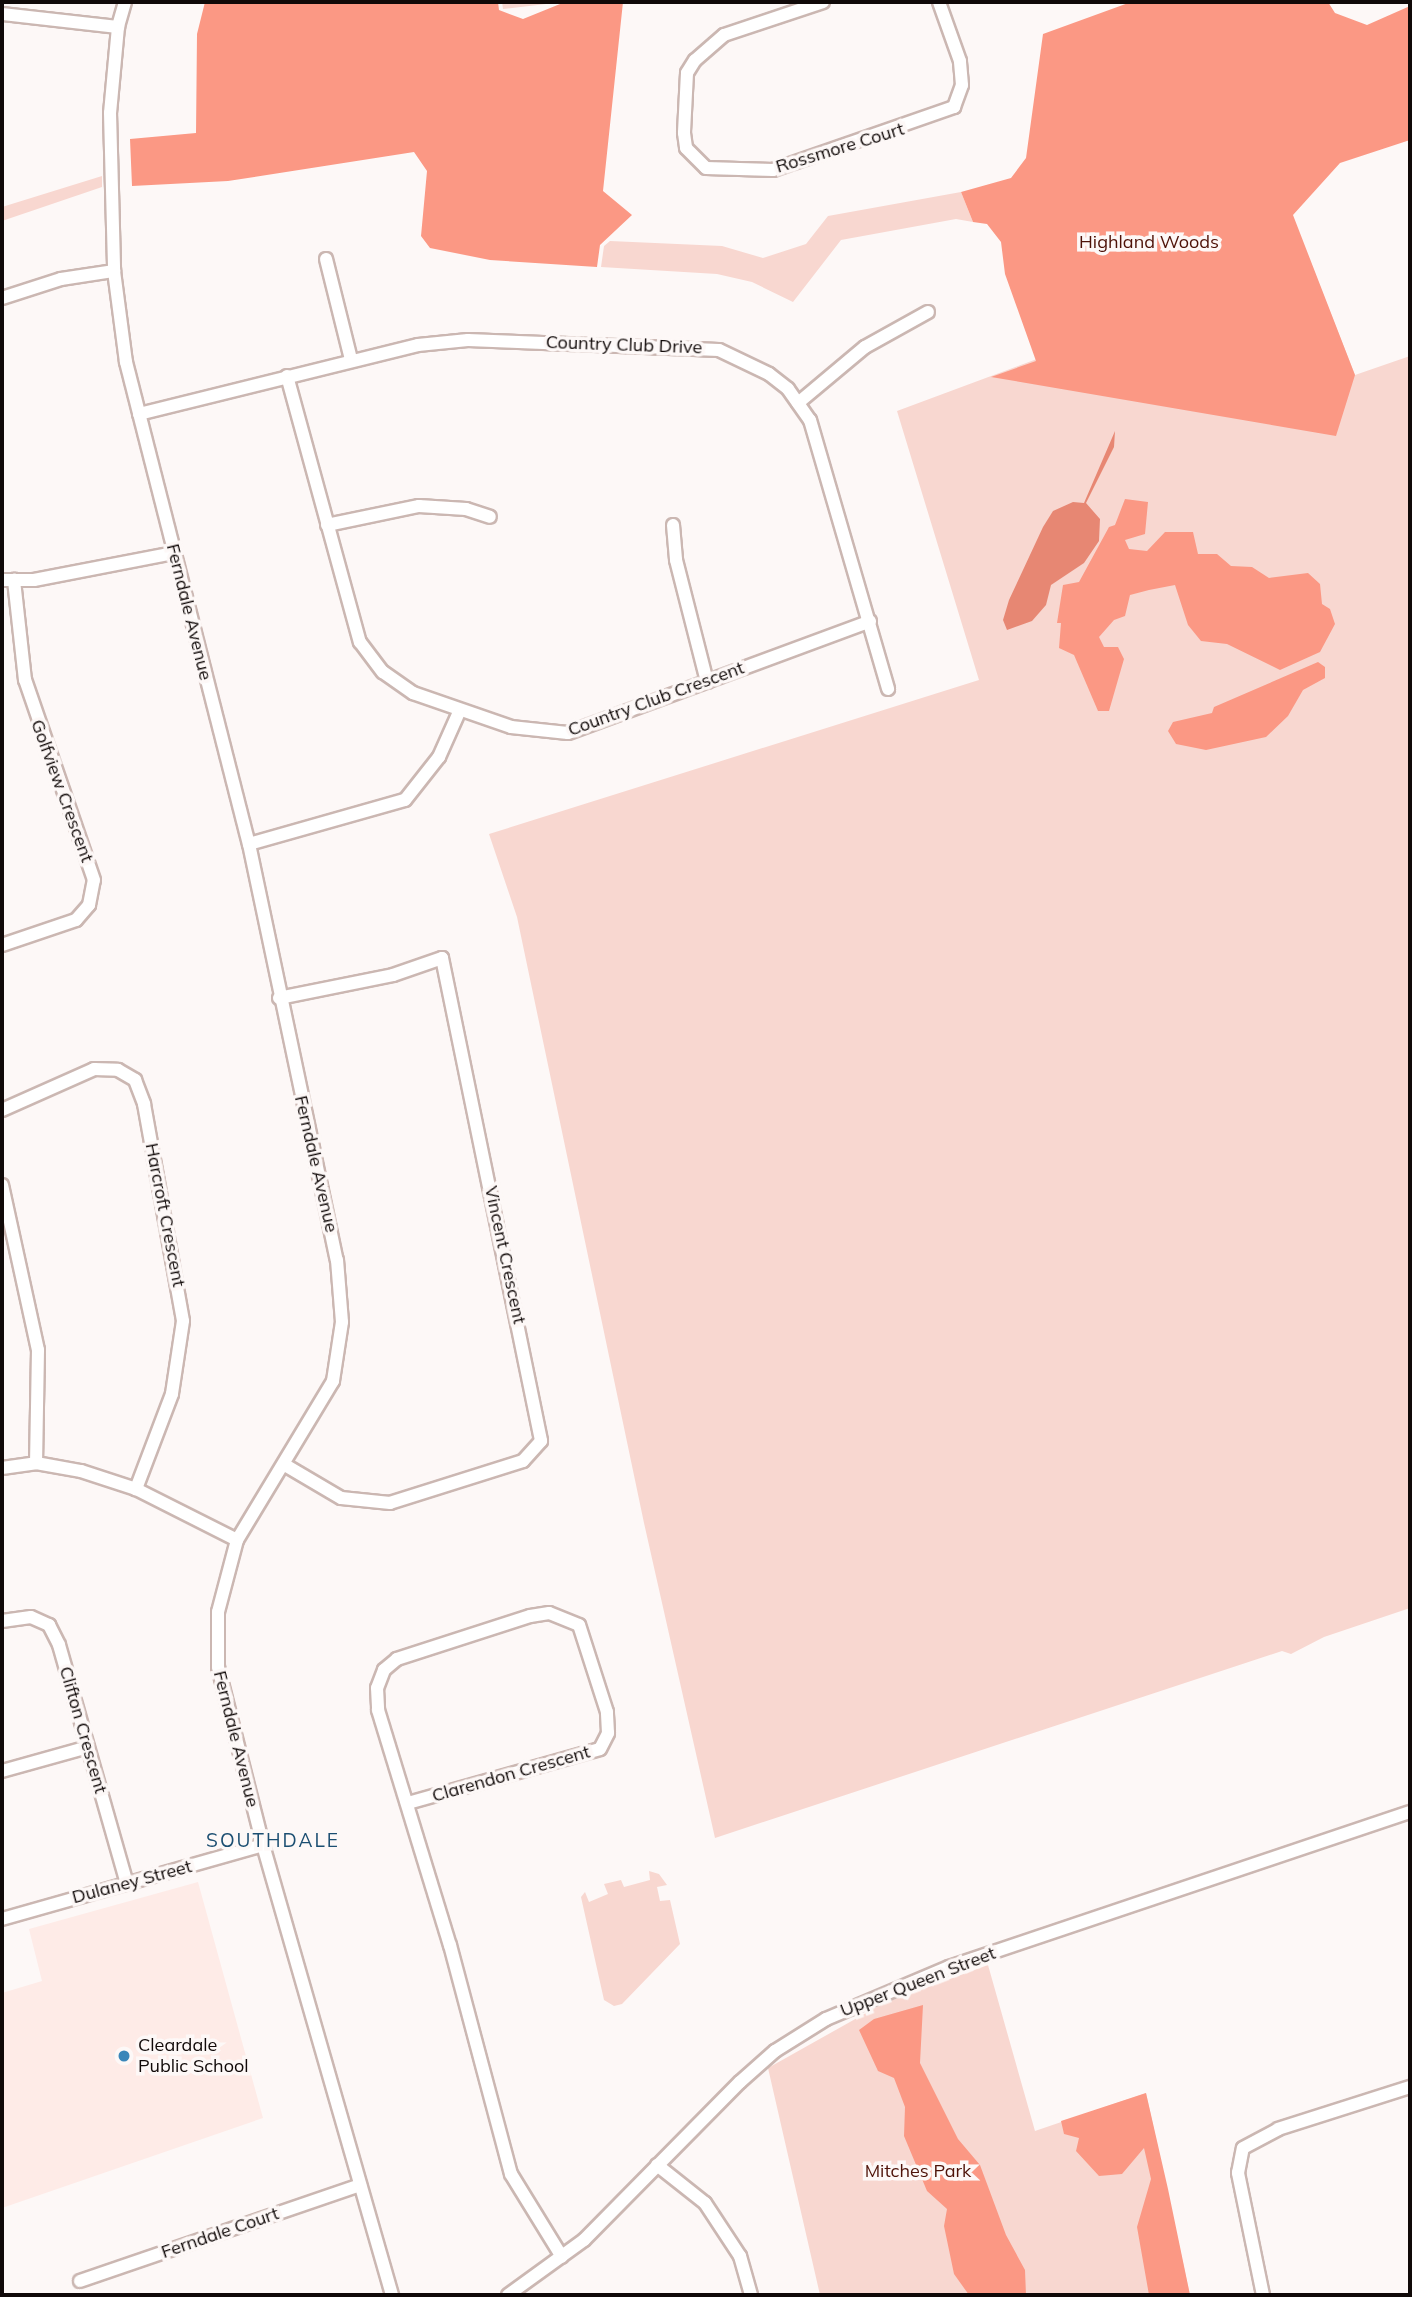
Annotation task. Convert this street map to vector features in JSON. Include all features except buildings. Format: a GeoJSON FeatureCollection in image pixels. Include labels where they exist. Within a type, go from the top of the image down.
{"type":"FeatureCollection","features":[{"type":"Feature","properties":{"kind":"street","name":"Ferndale Avenue"},"geometry":{"type":"LineString","coordinates":[[125,2],[118,27],[110,113],[114,271],[126,362],[248,844],[337,1260],[342,1322],[333,1381],[285,1465],[237,1540],[218,1612],[218,1667],[263,1846],[392,2295]]}},
{"type":"Feature","properties":{"kind":"street","name":"Rossmore Court"},"geometry":{"type":"LineString","coordinates":[[823,2],[724,35],[695,60],[687,73],[684,116],[686,148],[694,159],[706,168],[734,173],[773,170],[931,119],[954,107],[962,85],[960,61],[939,2]]}},
{"type":"Feature","properties":{"kind":"street"},"geometry":{"type":"LineString","coordinates":[[2,14],[118,27]]}},
{"type":"Feature","properties":{"kind":"street"},"geometry":{"type":"LineString","coordinates":[[326,259],[351,359]]}},
{"type":"Feature","properties":{"kind":"street"},"geometry":{"type":"LineString","coordinates":[[2,298],[61,279],[114,271]]}},
{"type":"Feature","properties":{"kind":"street"},"geometry":{"type":"LineString","coordinates":[[798,403],[865,347],[928,312]]}},
{"type":"Feature","properties":{"kind":"street","name":"Country Club Drive"},"geometry":{"type":"LineString","coordinates":[[139,414],[351,359],[468,340],[719,349],[750,363],[788,389],[810,420],[888,689]]}},
{"type":"Feature","properties":{"kind":"street","name":"Country Club Crescent"},"geometry":{"type":"LineString","coordinates":[[287,376],[360,642],[383,673],[414,693],[458,712],[534,732],[568,733],[870,621]]}},
{"type":"Feature","properties":{"kind":"street"},"geometry":{"type":"LineString","coordinates":[[327,525],[419,506],[466,509],[490,517]]}},
{"type":"Feature","properties":{"kind":"street"},"geometry":{"type":"LineString","coordinates":[[673,526],[676,561],[707,682]]}},
{"type":"Feature","properties":{"kind":"street"},"geometry":{"type":"LineString","coordinates":[[8,580],[174,553]]}},
{"type":"Feature","properties":{"kind":"street","name":"Golfview Crescent"},"geometry":{"type":"LineString","coordinates":[[2,945],[76,920],[89,905],[94,880],[25,680],[8,580]]}},
{"type":"Feature","properties":{"kind":"street"},"geometry":{"type":"LineString","coordinates":[[248,844],[405,800],[439,757],[458,712]]}},
{"type":"Feature","properties":{"kind":"street","name":"Vincent Crescent"},"geometry":{"type":"LineString","coordinates":[[279,998],[393,975],[442,958],[541,1441],[523,1461],[390,1503],[341,1498],[285,1465]]}},
{"type":"Feature","properties":{"kind":"street","name":"Harcroft Crescent"},"geometry":{"type":"LineString","coordinates":[[2,1110],[94,1069],[118,1070],[135,1080],[144,1104],[183,1321],[172,1394],[136,1489]]}},
{"type":"Feature","properties":{"kind":"street"},"geometry":{"type":"LineString","coordinates":[[2,1185],[38,1350],[36,1463]]}},
{"type":"Feature","properties":{"kind":"street"},"geometry":{"type":"LineString","coordinates":[[2,1468],[36,1463],[81,1471],[136,1489],[237,1540]]}},
{"type":"Feature","properties":{"kind":"street","name":"Clarendon Crescent"},"geometry":{"type":"LineString","coordinates":[[408,1803],[600,1749],[608,1733],[607,1713],[579,1625],[549,1613],[530,1616],[397,1659],[384,1670],[377,1688],[378,1710],[408,1803],[511,2174],[562,2257]]}},
{"type":"Feature","properties":{"kind":"street","name":"Clifton Crescent"},"geometry":{"type":"LineString","coordinates":[[2,1621],[31,1618],[49,1625],[60,1645],[127,1883]]}},
{"type":"Feature","properties":{"kind":"street"},"geometry":{"type":"LineString","coordinates":[[2,1772],[88,1748]]}},
{"type":"Feature","properties":{"kind":"street","name":"Upper Queen Street"},"geometry":{"type":"LineString","coordinates":[[509,2295],[562,2257],[657,2165],[696,2122],[775,2051],[871,1997],[1410,1812]]}},
{"type":"Feature","properties":{"kind":"street","name":"Dulaney Street"},"geometry":{"type":"LineString","coordinates":[[2,1919],[263,1846]]}},
{"type":"Feature","properties":{"kind":"street"},"geometry":{"type":"LineString","coordinates":[[1263,2295],[1238,2173],[1243,2148],[1278,2129],[1410,2087]]}},
{"type":"Feature","properties":{"kind":"street"},"geometry":{"type":"LineString","coordinates":[[657,2165],[705,2203],[740,2256],[751,2295]]}},
{"type":"Feature","properties":{"kind":"street","name":"Ferndale Court"},"geometry":{"type":"LineString","coordinates":[[80,2281],[360,2185]]}},
{"type":"Feature","properties":{"kind":"shaded area"},"geometry":{"type":"Polygon","coordinates":[[[1115,431],[1114,447],[1086,503],[1100,519],[1099,541],[1084,563],[1051,585],[1046,605],[1032,621],[1007,630],[1003,620],[1009,600],[1043,527],[1053,511],[1073,502],[1084,503],[1115,431]]]}},
{"type":"Feature","properties":{"kind":"shaded area","name":"Cleardale Public School"},"geometry":{"type":"Polygon","coordinates":[[[198,1882],[263,2118],[2,2208],[2,1993],[42,1981],[29,1929],[198,1882]]]}},
{"type":"Feature","properties":{"kind":"green space"},"geometry":{"type":"Polygon","coordinates":[[[205,2],[498,2],[499,10],[523,19],[565,2],[623,2],[603,191],[632,215],[600,245],[597,267],[490,260],[430,248],[421,236],[427,171],[414,152],[228,181],[132,186],[130,139],[196,133],[197,34],[205,2]]]}},
{"type":"Feature","properties":{"kind":"green space"},"geometry":{"type":"Polygon","coordinates":[[[502,2],[563,2],[503,9],[502,2]]]}},
{"type":"Feature","properties":{"kind":"green space","name":"Highland Woods"},"geometry":{"type":"Polygon","coordinates":[[[1131,2],[1328,2],[1335,13],[1367,25],[1410,6],[1410,140],[1340,163],[1293,215],[1355,375],[1336,436],[991,377],[1036,361],[1005,274],[1001,242],[987,224],[973,222],[961,192],[1011,178],[1026,158],[1043,34],[1131,2]]]}},
{"type":"Feature","properties":{"kind":"green space"},"geometry":{"type":"Polygon","coordinates":[[[102,176],[102,187],[2,221],[2,207],[102,176]]]}},
{"type":"Feature","properties":{"kind":"green space"},"geometry":{"type":"Polygon","coordinates":[[[961,192],[973,222],[956,219],[841,240],[793,302],[752,282],[717,274],[601,267],[604,246],[610,241],[722,246],[763,258],[806,244],[828,216],[961,192]]]}},
{"type":"Feature","properties":{"kind":"green space"},"geometry":{"type":"Polygon","coordinates":[[[1309,258],[1355,375],[1410,356],[1410,1608],[1324,1637],[1291,1654],[1282,1651],[715,1838],[644,1523],[517,917],[489,834],[979,680],[897,411],[1309,258]]]}},
{"type":"Feature","properties":{"kind":"green space"},"geometry":{"type":"Polygon","coordinates":[[[1125,499],[1148,502],[1145,534],[1125,540],[1129,549],[1147,551],[1165,532],[1193,532],[1198,554],[1217,554],[1231,566],[1252,567],[1269,578],[1308,573],[1320,584],[1322,604],[1330,609],[1335,624],[1320,652],[1280,670],[1227,644],[1201,641],[1188,625],[1175,585],[1130,595],[1125,616],[1114,620],[1099,637],[1104,647],[1118,647],[1124,659],[1109,711],[1098,711],[1074,655],[1059,648],[1061,623],[1057,623],[1063,585],[1079,582],[1109,527],[1115,525],[1125,499]]]}},
{"type":"Feature","properties":{"kind":"green space"},"geometry":{"type":"Polygon","coordinates":[[[1318,662],[1325,667],[1325,678],[1303,690],[1288,716],[1266,737],[1206,750],[1176,744],[1168,731],[1173,722],[1212,713],[1214,707],[1318,662]]]}},
{"type":"Feature","properties":{"kind":"green space"},"geometry":{"type":"Polygon","coordinates":[[[649,1871],[659,1874],[667,1885],[657,1887],[660,1901],[670,1900],[680,1944],[622,2004],[614,2006],[604,2000],[581,1897],[585,1892],[589,1902],[608,1894],[604,1884],[621,1880],[624,1887],[650,1880],[649,1871]]]}},
{"type":"Feature","properties":{"kind":"green space","name":"Mitches Park"},"geometry":{"type":"Polygon","coordinates":[[[988,1965],[1035,2131],[1146,2093],[1190,2295],[820,2295],[768,2068],[882,2004],[988,1965]]]}},
{"type":"Feature","properties":{"kind":"green space"},"geometry":{"type":"Polygon","coordinates":[[[923,2005],[920,2063],[958,2139],[980,2165],[1006,2235],[1025,2270],[1026,2295],[969,2295],[954,2274],[944,2226],[947,2209],[927,2191],[904,2136],[905,2107],[894,2078],[878,2071],[859,2030],[874,2019],[923,2005]]]}},
{"type":"Feature","properties":{"kind":"green space"},"geometry":{"type":"Polygon","coordinates":[[[1146,2093],[1190,2295],[1149,2295],[1137,2227],[1151,2179],[1144,2148],[1122,2174],[1099,2176],[1076,2151],[1079,2138],[1064,2134],[1061,2121],[1146,2093]]]}},
{"type":"Feature","properties":{"kind":"place","name":"Cleardale Public School"},"geometry":{"type":"Point","coordinates":[124,2056]}},
{"type":"Feature","properties":{"kind":"district","name":"SOUTHDALE"},"geometry":{"type":"Point","coordinates":[273,1841]}}]}
